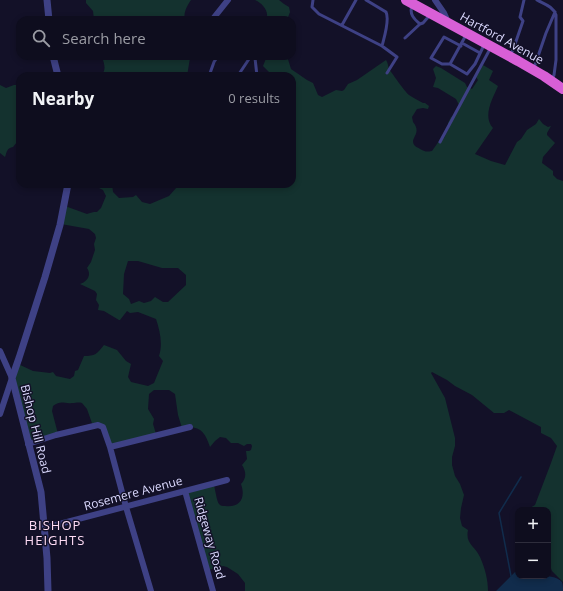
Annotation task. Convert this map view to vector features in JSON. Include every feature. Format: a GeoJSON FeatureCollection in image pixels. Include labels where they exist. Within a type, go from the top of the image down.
{"type":"FeatureCollection","features":[{"type":"Feature","properties":{"kind":"highway","name":"Hartford Avenue"},"geometry":{"type":"LineString","coordinates":[[412,2],[448,23],[463,41],[488,45],[562,87]]}},
{"type":"Feature","properties":{"kind":"street"},"geometry":{"type":"LineString","coordinates":[[47,0],[49,16]]}},
{"type":"Feature","properties":{"kind":"street"},"geometry":{"type":"LineString","coordinates":[[215,16],[228,0]]}},
{"type":"Feature","properties":{"kind":"street"},"geometry":{"type":"LineString","coordinates":[[435,0],[444,13],[448,23]]}},
{"type":"Feature","properties":{"kind":"street"},"geometry":{"type":"LineString","coordinates":[[55,60],[57,72]]}},
{"type":"Feature","properties":{"kind":"street","name":"Bishop Hill Road"},"geometry":{"type":"LineString","coordinates":[[48,591],[47,558],[41,492],[12,378],[45,277],[60,225],[67,188]]}},
{"type":"Feature","properties":{"kind":"street"},"geometry":{"type":"LineString","coordinates":[[0,351],[12,378],[0,414]]}},
{"type":"Feature","properties":{"kind":"street"},"geometry":{"type":"LineString","coordinates":[[28,444],[56,435],[98,425],[103,426],[150,591]]}},
{"type":"Feature","properties":{"kind":"street"},"geometry":{"type":"LineString","coordinates":[[110,447],[190,427]]}},
{"type":"Feature","properties":{"kind":"street","name":"Rosemere Avenue"},"geometry":{"type":"LineString","coordinates":[[44,528],[227,480]]}},
{"type":"Feature","properties":{"kind":"street","name":"Ridgeway Road"},"geometry":{"type":"LineString","coordinates":[[186,491],[213,591]]}},
{"type":"Feature","properties":{"kind":"lane"},"geometry":{"type":"LineString","coordinates":[[313,0],[312,7],[319,14],[382,46],[397,57],[387,74]]}},
{"type":"Feature","properties":{"kind":"lane"},"geometry":{"type":"LineString","coordinates":[[342,25],[356,0]]}},
{"type":"Feature","properties":{"kind":"lane"},"geometry":{"type":"LineString","coordinates":[[366,0],[386,12],[388,15],[382,46]]}},
{"type":"Feature","properties":{"kind":"lane"},"geometry":{"type":"LineString","coordinates":[[509,56],[513,50],[523,21],[520,17],[524,0]]}},
{"type":"Feature","properties":{"kind":"lane"},"geometry":{"type":"LineString","coordinates":[[537,0],[552,7],[557,18],[556,60],[554,75],[551,81]]}},
{"type":"Feature","properties":{"kind":"lane"},"geometry":{"type":"LineString","coordinates":[[412,2],[410,10],[412,16],[420,24]]}},
{"type":"Feature","properties":{"kind":"lane"},"geometry":{"type":"LineString","coordinates":[[533,70],[555,11]]}},
{"type":"Feature","properties":{"kind":"lane"},"geometry":{"type":"LineString","coordinates":[[405,38],[423,23],[431,13]]}},
{"type":"Feature","properties":{"kind":"lane"},"geometry":{"type":"LineString","coordinates":[[480,53],[463,41],[444,37],[432,58],[442,64],[450,64],[468,74],[480,53],[488,45]]}},
{"type":"Feature","properties":{"kind":"lane"},"geometry":{"type":"LineString","coordinates":[[450,64],[463,41]]}},
{"type":"Feature","properties":{"kind":"lane"},"geometry":{"type":"LineString","coordinates":[[440,142],[488,45]]}},
{"type":"Feature","properties":{"kind":"lane"},"geometry":{"type":"LineString","coordinates":[[210,72],[215,60]]}},
{"type":"Feature","properties":{"kind":"lane"},"geometry":{"type":"LineString","coordinates":[[240,72],[249,60]]}},
{"type":"Feature","properties":{"kind":"lane"},"geometry":{"type":"LineString","coordinates":[[255,60],[257,72]]}},
{"type":"Feature","properties":{"kind":"green space"},"geometry":{"type":"Polygon","coordinates":[[[86,0],[191,0],[185,12],[185,16],[94,16],[93,11],[86,3],[86,0]]]}},
{"type":"Feature","properties":{"kind":"green space"},"geometry":{"type":"Polygon","coordinates":[[[255,0],[279,0],[289,7],[290,12],[288,16],[267,16],[265,8],[255,0]]]}},
{"type":"Feature","properties":{"kind":"green space"},"geometry":{"type":"Polygon","coordinates":[[[103,60],[190,60],[188,72],[103,72],[103,60]]]}},
{"type":"Feature","properties":{"kind":"green space"},"geometry":{"type":"Polygon","coordinates":[[[265,60],[288,60],[291,69],[295,72],[269,72],[263,66],[265,60]]]}},
{"type":"Feature","properties":{"kind":"green space"},"geometry":{"type":"Polygon","coordinates":[[[386,60],[389,69],[407,93],[429,106],[428,109],[417,109],[412,117],[417,130],[413,143],[415,146],[426,152],[432,151],[439,141],[444,138],[449,128],[448,123],[451,117],[456,114],[459,105],[456,99],[438,88],[433,87],[436,78],[433,69],[436,66],[441,68],[472,89],[478,80],[476,77],[483,65],[493,71],[489,80],[498,86],[491,101],[488,118],[493,128],[475,154],[505,165],[517,142],[527,130],[536,124],[539,119],[548,127],[551,126],[547,135],[555,143],[543,157],[542,163],[553,171],[553,175],[557,179],[563,181],[563,582],[551,568],[551,507],[532,507],[535,505],[557,446],[551,438],[541,433],[541,427],[509,410],[504,413],[494,413],[472,395],[432,372],[431,373],[445,398],[455,438],[452,465],[455,476],[464,495],[460,518],[462,526],[468,530],[467,535],[469,542],[478,553],[482,561],[487,578],[488,591],[245,591],[245,583],[238,574],[227,567],[223,566],[209,570],[186,493],[214,485],[218,503],[220,505],[230,506],[238,504],[242,498],[243,494],[241,484],[245,477],[245,472],[242,465],[247,459],[246,451],[251,450],[252,446],[251,444],[244,446],[238,443],[231,443],[226,438],[220,437],[210,447],[206,437],[201,431],[188,427],[182,428],[178,415],[175,394],[169,390],[154,390],[149,394],[148,409],[154,419],[153,424],[156,434],[111,446],[103,427],[93,426],[87,409],[82,403],[60,403],[53,406],[52,411],[58,434],[30,443],[13,374],[18,364],[33,371],[53,372],[56,376],[70,379],[74,376],[75,371],[78,370],[84,356],[96,354],[104,345],[117,350],[126,361],[131,364],[128,377],[131,382],[148,386],[154,383],[163,361],[159,356],[161,347],[159,328],[156,319],[138,312],[130,313],[127,311],[119,320],[104,311],[98,310],[99,305],[96,300],[97,294],[95,291],[80,284],[87,280],[89,276],[87,268],[91,262],[95,250],[95,234],[89,229],[61,224],[65,206],[87,214],[97,212],[101,208],[106,196],[103,190],[99,188],[112,188],[113,192],[119,198],[133,197],[136,195],[142,202],[150,204],[169,196],[176,188],[296,188],[296,72],[313,83],[318,95],[322,97],[336,90],[344,90],[348,84],[357,80],[386,60]],[[128,261],[124,274],[123,294],[129,299],[131,304],[139,301],[144,303],[151,301],[155,297],[163,302],[168,302],[186,285],[186,275],[178,268],[162,268],[138,261],[128,261]]]}},
{"type":"Feature","properties":{"kind":"green space"},"geometry":{"type":"Polygon","coordinates":[[[0,85],[6,88],[16,85],[16,143],[13,147],[8,149],[5,157],[0,153],[0,85]]]}},
{"type":"Feature","properties":{"kind":"water"},"geometry":{"type":"Polygon","coordinates":[[[515,572],[515,579],[551,579],[551,576],[559,579],[563,585],[563,591],[496,591],[515,572]]]}},
{"type":"Feature","properties":{"kind":"waterway"},"geometry":{"type":"LineString","coordinates":[[511,576],[499,513],[521,477]]}},
{"type":"Feature","properties":{"kind":"district","name":"BISHOP HEIGHTS"},"geometry":{"type":"Point","coordinates":[55,532]}}]}
